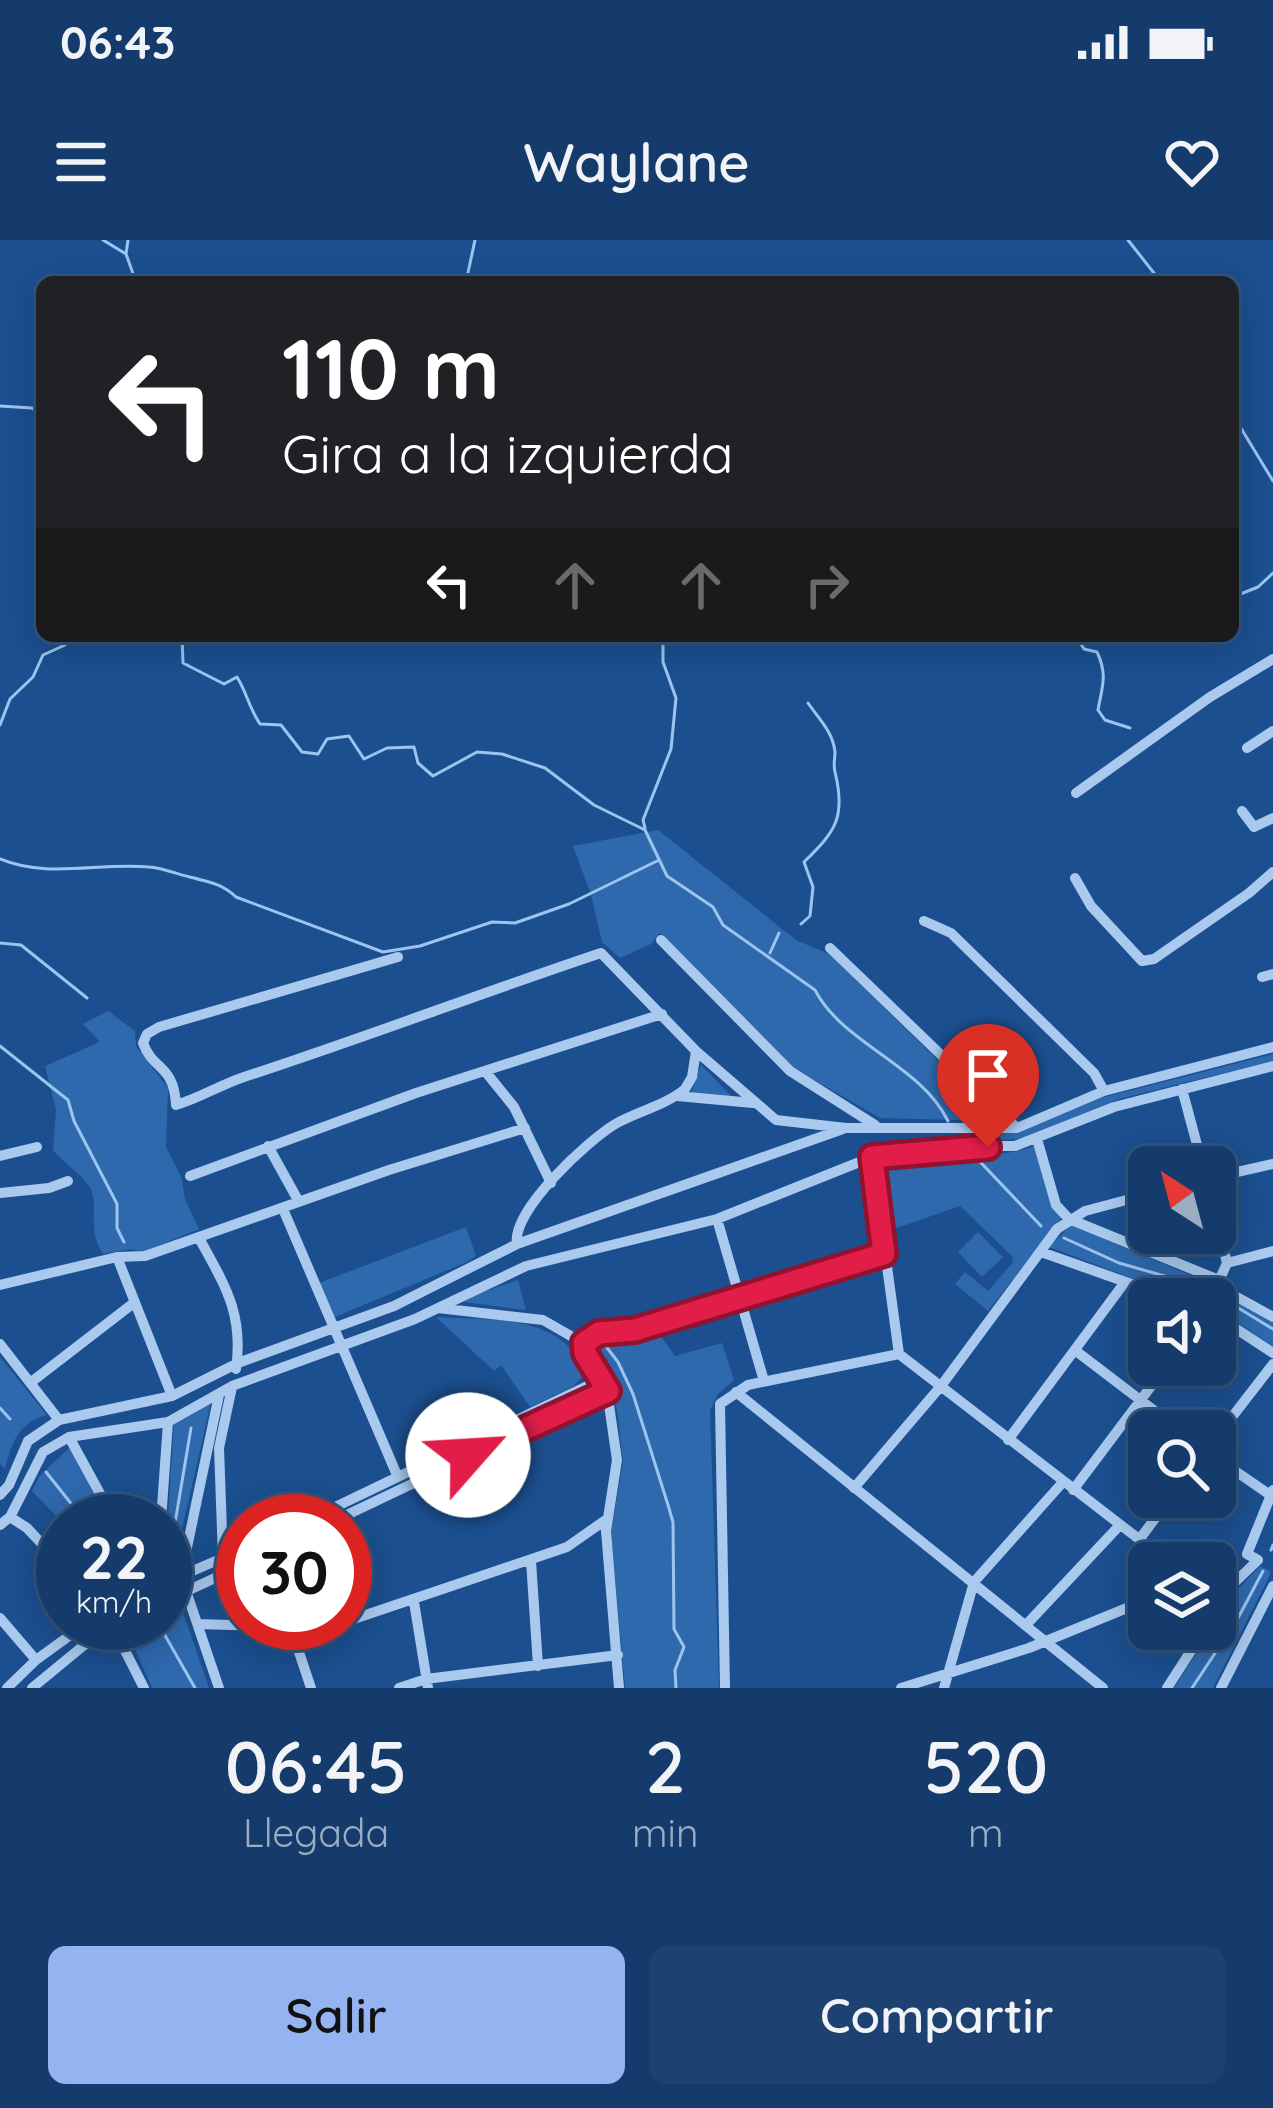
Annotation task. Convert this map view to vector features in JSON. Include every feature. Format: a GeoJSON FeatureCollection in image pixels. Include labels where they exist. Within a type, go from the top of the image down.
{"type":"FeatureCollection","features":[{"type":"Feature","properties":{"kind":"street"},"geometry":{"type":"LineString","coordinates":[[1076,793],[1210,697],[1273,659]]}},
{"type":"Feature","properties":{"kind":"street"},"geometry":{"type":"LineString","coordinates":[[1247,748],[1273,731]]}},
{"type":"Feature","properties":{"kind":"street"},"geometry":{"type":"LineString","coordinates":[[1242,812],[1253,827],[1273,818]]}},
{"type":"Feature","properties":{"kind":"street"},"geometry":{"type":"LineString","coordinates":[[1075,878],[1091,906],[1142,961],[1154,959],[1273,872]]}},
{"type":"Feature","properties":{"kind":"street"},"geometry":{"type":"LineString","coordinates":[[1249,893],[1273,889]]}},
{"type":"Feature","properties":{"kind":"street"},"geometry":{"type":"LineString","coordinates":[[924,921],[951,933],[1094,1072],[1105,1091]]}},
{"type":"Feature","properties":{"kind":"street"},"geometry":{"type":"LineString","coordinates":[[661,940],[790,1071],[877,1126]]}},
{"type":"Feature","properties":{"kind":"street"},"geometry":{"type":"LineString","coordinates":[[830,948],[1017,1128]]}},
{"type":"Feature","properties":{"kind":"street"},"geometry":{"type":"LineString","coordinates":[[398,957],[159,1027],[147,1034],[146,1053],[170,1075],[176,1105],[227,1083],[376,1034],[437,1007],[601,953],[697,1051],[776,1120],[846,1128],[1017,1128],[1105,1091],[1273,1047]]}},
{"type":"Feature","properties":{"kind":"street"},"geometry":{"type":"LineString","coordinates":[[190,1176],[662,1014]]}},
{"type":"Feature","properties":{"kind":"street"},"geometry":{"type":"LineString","coordinates":[[517,1244],[519,1223],[551,1183],[614,1125],[677,1096],[692,1077],[697,1051]]}},
{"type":"Feature","properties":{"kind":"street"},"geometry":{"type":"LineString","coordinates":[[36,1538],[27,1528],[5,1521],[44,1452],[69,1437],[168,1422],[232,1386],[415,1319],[526,1266],[717,1219],[872,1157],[967,1146],[1015,1146],[1093,1114],[1273,1066]]}},
{"type":"Feature","properties":{"kind":"street"},"geometry":{"type":"LineString","coordinates":[[485,1071],[525,1128],[551,1183]]}},
{"type":"Feature","properties":{"kind":"street"},"geometry":{"type":"LineString","coordinates":[[1182,1089],[1197,1146]]}},
{"type":"Feature","properties":{"kind":"street"},"geometry":{"type":"LineString","coordinates":[[677,1096],[756,1103]]}},
{"type":"Feature","properties":{"kind":"street"},"geometry":{"type":"LineString","coordinates":[[0,1285],[117,1257],[145,1256],[525,1128]]}},
{"type":"Feature","properties":{"kind":"street"},"geometry":{"type":"LineString","coordinates":[[0,1495],[28,1441],[59,1420],[172,1396],[238,1363],[337,1330],[407,1300],[517,1244],[846,1128]]}},
{"type":"Feature","properties":{"kind":"street"},"geometry":{"type":"LineString","coordinates":[[931,1129],[932,1149]]}},
{"type":"Feature","properties":{"kind":"street"},"geometry":{"type":"LineString","coordinates":[[1036,1139],[1056,1205],[1069,1220],[1206,1278]]}},
{"type":"Feature","properties":{"kind":"street"},"geometry":{"type":"LineString","coordinates":[[268,1146],[299,1202]]}},
{"type":"Feature","properties":{"kind":"street"},"geometry":{"type":"LineString","coordinates":[[0,1156],[37,1147]]}},
{"type":"Feature","properties":{"kind":"street"},"geometry":{"type":"LineString","coordinates":[[872,1157],[898,1354],[1142,1542]]}},
{"type":"Feature","properties":{"kind":"street"},"geometry":{"type":"LineString","coordinates":[[1236,1173],[1273,1164]]}},
{"type":"Feature","properties":{"kind":"street"},"geometry":{"type":"LineString","coordinates":[[0,1193],[68,1181]]}},
{"type":"Feature","properties":{"kind":"street"},"geometry":{"type":"LineString","coordinates":[[854,1488],[941,1386],[1048,1238],[1084,1211],[1128,1199]]}},
{"type":"Feature","properties":{"kind":"street"},"geometry":{"type":"LineString","coordinates":[[283,1209],[398,1475]]}},
{"type":"Feature","properties":{"kind":"street"},"geometry":{"type":"LineString","coordinates":[[717,1219],[764,1381]]}},
{"type":"Feature","properties":{"kind":"street"},"geometry":{"type":"LineString","coordinates":[[199,1238],[232,1299],[238,1322],[238,1363],[219,1448],[221,1494]]}},
{"type":"Feature","properties":{"kind":"street"},"geometry":{"type":"LineString","coordinates":[[1227,1263],[1273,1251]]}},
{"type":"Feature","properties":{"kind":"street"},"geometry":{"type":"LineString","coordinates":[[1041,1252],[1128,1283]]}},
{"type":"Feature","properties":{"kind":"street"},"geometry":{"type":"LineString","coordinates":[[584,1343],[599,1333],[635,1330],[884,1254]]}},
{"type":"Feature","properties":{"kind":"street"},"geometry":{"type":"LineString","coordinates":[[1220,1278],[1227,1263],[1225,1254]]}},
{"type":"Feature","properties":{"kind":"street"},"geometry":{"type":"LineString","coordinates":[[117,1257],[172,1396]]}},
{"type":"Feature","properties":{"kind":"street"},"geometry":{"type":"LineString","coordinates":[[1008,1439],[1125,1282]]}},
{"type":"Feature","properties":{"kind":"street"},"geometry":{"type":"LineString","coordinates":[[1236,1294],[1273,1317]]}},
{"type":"Feature","properties":{"kind":"street"},"geometry":{"type":"LineString","coordinates":[[407,1300],[415,1319]]}},
{"type":"Feature","properties":{"kind":"street"},"geometry":{"type":"LineString","coordinates":[[30,1383],[135,1302]]}},
{"type":"Feature","properties":{"kind":"street"},"geometry":{"type":"LineString","coordinates":[[434,1307],[543,1320],[584,1343]]}},
{"type":"Feature","properties":{"kind":"street"},"geometry":{"type":"LineString","coordinates":[[1236,1328],[1273,1352]]}},
{"type":"Feature","properties":{"kind":"street"},"geometry":{"type":"LineString","coordinates":[[584,1343],[605,1385],[617,1460],[607,1519],[619,1688]]}},
{"type":"Feature","properties":{"kind":"street"},"geometry":{"type":"LineString","coordinates":[[0,1344],[59,1420]]}},
{"type":"Feature","properties":{"kind":"street"},"geometry":{"type":"LineString","coordinates":[[1076,1351],[1153,1410]]}},
{"type":"Feature","properties":{"kind":"street"},"geometry":{"type":"LineString","coordinates":[[725,1688],[720,1404],[764,1381],[898,1354]]}},
{"type":"Feature","properties":{"kind":"street"},"geometry":{"type":"LineString","coordinates":[[1236,1412],[1273,1364]]}},
{"type":"Feature","properties":{"kind":"street"},"geometry":{"type":"LineString","coordinates":[[360,1494],[605,1385]]}},
{"type":"Feature","properties":{"kind":"street"},"geometry":{"type":"LineString","coordinates":[[372,1502],[605,1385]]}},
{"type":"Feature","properties":{"kind":"street"},"geometry":{"type":"LineString","coordinates":[[944,1688],[974,1582],[1068,1486],[1152,1386]]}},
{"type":"Feature","properties":{"kind":"street"},"geometry":{"type":"LineString","coordinates":[[736,1392],[1103,1688]]}},
{"type":"Feature","properties":{"kind":"street"},"geometry":{"type":"LineString","coordinates":[[192,1524],[219,1395]]}},
{"type":"Feature","properties":{"kind":"street"},"geometry":{"type":"LineString","coordinates":[[163,1494],[168,1422]]}},
{"type":"Feature","properties":{"kind":"street"},"geometry":{"type":"LineString","coordinates":[[69,1437],[100,1494]]}},
{"type":"Feature","properties":{"kind":"street"},"geometry":{"type":"LineString","coordinates":[[1236,1470],[1272,1493],[1247,1554],[1265,1561]]}},
{"type":"Feature","properties":{"kind":"street"},"geometry":{"type":"LineString","coordinates":[[1139,1540],[1155,1518]]}},
{"type":"Feature","properties":{"kind":"street"},"geometry":{"type":"LineString","coordinates":[[372,1615],[567,1547],[607,1519]]}},
{"type":"Feature","properties":{"kind":"street"},"geometry":{"type":"LineString","coordinates":[[1026,1625],[1119,1526]]}},
{"type":"Feature","properties":{"kind":"street"},"geometry":{"type":"LineString","coordinates":[[530,1561],[538,1666]]}},
{"type":"Feature","properties":{"kind":"street"},"geometry":{"type":"LineString","coordinates":[[1236,1582],[1265,1561]]}},
{"type":"Feature","properties":{"kind":"street"},"geometry":{"type":"LineString","coordinates":[[1221,1688],[1273,1586]]}},
{"type":"Feature","properties":{"kind":"street"},"geometry":{"type":"LineString","coordinates":[[414,1602],[427,1684]]}},
{"type":"Feature","properties":{"kind":"street"},"geometry":{"type":"LineString","coordinates":[[192,1606],[219,1688]]}},
{"type":"Feature","properties":{"kind":"street"},"geometry":{"type":"LineString","coordinates":[[901,1688],[1029,1648],[1128,1607]]}},
{"type":"Feature","properties":{"kind":"street"},"geometry":{"type":"LineString","coordinates":[[0,1618],[36,1660]]}},
{"type":"Feature","properties":{"kind":"street"},"geometry":{"type":"LineString","coordinates":[[198,1624],[216,1625]]}},
{"type":"Feature","properties":{"kind":"street"},"geometry":{"type":"LineString","coordinates":[[7,1688],[50,1650]]}},
{"type":"Feature","properties":{"kind":"street"},"geometry":{"type":"LineString","coordinates":[[32,1688],[76,1650]]}},
{"type":"Feature","properties":{"kind":"street"},"geometry":{"type":"LineString","coordinates":[[125,1650],[144,1688]]}},
{"type":"Feature","properties":{"kind":"street"},"geometry":{"type":"LineString","coordinates":[[299,1650],[311,1688]]}},
{"type":"Feature","properties":{"kind":"street"},"geometry":{"type":"LineString","coordinates":[[1167,1688],[1191,1650]]}},
{"type":"Feature","properties":{"kind":"street"},"geometry":{"type":"LineString","coordinates":[[399,1688],[617,1655]]}},
{"type":"Feature","properties":{"kind":"street"},"geometry":{"type":"LineString","coordinates":[[44,1675],[54,1688]]}},
{"type":"Feature","properties":{"kind":"shaded area"},"geometry":{"type":"Polygon","coordinates":[[[658,830],[796,940],[829,954],[1000,1121],[880,1118],[792,1067],[660,933],[651,944],[620,958],[602,942],[573,846],[658,830]]]}},
{"type":"Feature","properties":{"kind":"shaded area"},"geometry":{"type":"Polygon","coordinates":[[[108,1011],[135,1031],[136,1046],[168,1088],[166,1147],[199,1229],[143,1252],[103,1254],[95,1234],[89,1186],[53,1150],[56,1110],[45,1066],[100,1042],[83,1024],[108,1011]]]}},
{"type":"Feature","properties":{"kind":"shaded area"},"geometry":{"type":"Polygon","coordinates":[[[1273,1054],[1273,1061],[1119,1099],[1020,1139],[968,1141],[964,1134],[1021,1131],[1101,1098],[1273,1054]]]}},
{"type":"Feature","properties":{"kind":"shaded area"},"geometry":{"type":"Polygon","coordinates":[[[701,1065],[734,1099],[691,1093],[701,1065]]]}},
{"type":"Feature","properties":{"kind":"shaded area"},"geometry":{"type":"Polygon","coordinates":[[[1035,1146],[1052,1207],[1061,1218],[988,1311],[955,1284],[965,1272],[988,1291],[1013,1262],[1012,1256],[960,1206],[888,1231],[877,1168],[880,1160],[978,1156],[1035,1146]]]}},
{"type":"Feature","properties":{"kind":"shaded area"},"geometry":{"type":"Polygon","coordinates":[[[1071,1225],[1128,1249],[1128,1254],[1140,1254],[1198,1278],[1131,1278],[1049,1247],[1071,1225]]]}},
{"type":"Feature","properties":{"kind":"shaded area"},"geometry":{"type":"Polygon","coordinates":[[[466,1227],[476,1256],[335,1317],[319,1283],[466,1227]]]}},
{"type":"Feature","properties":{"kind":"shaded area"},"geometry":{"type":"Polygon","coordinates":[[[978,1232],[1003,1257],[982,1277],[958,1252],[978,1232]]]}},
{"type":"Feature","properties":{"kind":"shaded area"},"geometry":{"type":"Polygon","coordinates":[[[518,1280],[526,1310],[457,1301],[518,1280]]]}},
{"type":"Feature","properties":{"kind":"shaded area"},"geometry":{"type":"Polygon","coordinates":[[[1236,1300],[1273,1321],[1273,1347],[1236,1321],[1236,1300]]]}},
{"type":"Feature","properties":{"kind":"shaded area"},"geometry":{"type":"Polygon","coordinates":[[[436,1317],[501,1320],[540,1329],[574,1351],[588,1370],[574,1386],[530,1407],[501,1365],[494,1371],[436,1317]]]}},
{"type":"Feature","properties":{"kind":"shaded area"},"geometry":{"type":"Polygon","coordinates":[[[655,1328],[675,1356],[722,1343],[734,1380],[718,1394],[710,1410],[719,1688],[625,1688],[611,1532],[623,1462],[617,1410],[591,1351],[655,1328]]]}},
{"type":"Feature","properties":{"kind":"shaded area"},"geometry":{"type":"Polygon","coordinates":[[[0,1357],[47,1415],[18,1434],[5,1469],[0,1464],[0,1357]]]}},
{"type":"Feature","properties":{"kind":"shaded area"},"geometry":{"type":"Polygon","coordinates":[[[211,1402],[190,1494],[169,1494],[174,1423],[211,1402]]]}},
{"type":"Feature","properties":{"kind":"shaded area"},"geometry":{"type":"Polygon","coordinates":[[[69,1448],[95,1494],[36,1495],[32,1491],[39,1477],[69,1448]]]}},
{"type":"Feature","properties":{"kind":"shaded area"},"geometry":{"type":"Polygon","coordinates":[[[1260,1566],[1270,1571],[1236,1642],[1236,1591],[1260,1566]]]}},
{"type":"Feature","properties":{"kind":"shaded area"},"geometry":{"type":"Polygon","coordinates":[[[192,1639],[209,1688],[152,1688],[135,1650],[192,1650],[192,1639]]]}},
{"type":"Feature","properties":{"kind":"shaded area"},"geometry":{"type":"Polygon","coordinates":[[[1198,1650],[1232,1650],[1213,1688],[1174,1688],[1198,1650]]]}},
{"type":"Feature","properties":{"kind":"waterway"},"geometry":{"type":"LineString","coordinates":[[103,240],[126,254]]}},
{"type":"Feature","properties":{"kind":"waterway"},"geometry":{"type":"LineString","coordinates":[[128,240],[126,254],[134,276]]}},
{"type":"Feature","properties":{"kind":"waterway"},"geometry":{"type":"LineString","coordinates":[[467,276],[475,240]]}},
{"type":"Feature","properties":{"kind":"waterway"},"geometry":{"type":"LineString","coordinates":[[1128,240],[1156,276]]}},
{"type":"Feature","properties":{"kind":"waterway"},"geometry":{"type":"LineString","coordinates":[[0,406],[36,411]]}},
{"type":"Feature","properties":{"kind":"waterway"},"geometry":{"type":"LineString","coordinates":[[1239,425],[1273,481]]}},
{"type":"Feature","properties":{"kind":"waterway"},"geometry":{"type":"LineString","coordinates":[[1239,595],[1258,587],[1273,573]]}},
{"type":"Feature","properties":{"kind":"waterway"},"geometry":{"type":"LineString","coordinates":[[0,725],[10,699],[33,677],[43,655],[65,642]]}},
{"type":"Feature","properties":{"kind":"waterway"},"geometry":{"type":"LineString","coordinates":[[182,642],[183,663],[224,684],[237,677],[260,724],[281,725],[302,752],[318,754],[327,739],[349,736],[364,759],[387,748],[414,747],[418,763],[433,776],[477,752],[502,754],[545,768],[594,805],[645,830],[667,876],[713,907],[723,925],[815,990],[844,1025],[919,1084],[948,1121]]}},
{"type":"Feature","properties":{"kind":"waterway"},"geometry":{"type":"LineString","coordinates":[[645,828],[643,820],[671,749],[676,698],[663,662],[663,642]]}},
{"type":"Feature","properties":{"kind":"waterway"},"geometry":{"type":"LineString","coordinates":[[1080,642],[1084,649],[1097,652],[1100,660],[1103,681],[1098,710],[1105,720],[1130,728]]}},
{"type":"Feature","properties":{"kind":"waterway"},"geometry":{"type":"LineString","coordinates":[[801,924],[810,916],[813,887],[804,862],[831,832],[839,801],[834,745],[808,703]]}},
{"type":"Feature","properties":{"kind":"waterway"},"geometry":{"type":"LineString","coordinates":[[0,859],[36,868],[160,869],[216,884],[236,897],[383,952],[420,946],[492,922],[515,923],[569,904],[657,861]]}},
{"type":"Feature","properties":{"kind":"waterway"},"geometry":{"type":"LineString","coordinates":[[770,953],[779,933]]}},
{"type":"Feature","properties":{"kind":"waterway"},"geometry":{"type":"LineString","coordinates":[[0,943],[21,945],[87,998]]}},
{"type":"Feature","properties":{"kind":"waterway"},"geometry":{"type":"LineString","coordinates":[[0,1046],[68,1100],[117,1204],[117,1228],[124,1242]]}},
{"type":"Feature","properties":{"kind":"waterway"},"geometry":{"type":"LineString","coordinates":[[968,1149],[1041,1226]]}},
{"type":"Feature","properties":{"kind":"waterway"},"geometry":{"type":"LineString","coordinates":[[1064,1238],[1119,1263],[1172,1278]]}},
{"type":"Feature","properties":{"kind":"waterway"},"geometry":{"type":"LineString","coordinates":[[1236,1307],[1273,1329]]}},
{"type":"Feature","properties":{"kind":"waterway"},"geometry":{"type":"LineString","coordinates":[[601,1340],[633,1394],[673,1522],[674,1629],[684,1647],[675,1670],[676,1688]]}},
{"type":"Feature","properties":{"kind":"waterway"},"geometry":{"type":"LineString","coordinates":[[0,1408],[10,1419]]}},
{"type":"Feature","properties":{"kind":"waterway"},"geometry":{"type":"LineString","coordinates":[[180,1494],[191,1428]]}},
{"type":"Feature","properties":{"kind":"waterway"},"geometry":{"type":"LineString","coordinates":[[46,1472],[64,1494]]}},
{"type":"Feature","properties":{"kind":"waterway"},"geometry":{"type":"LineString","coordinates":[[1271,1550],[1273,1545]]}},
{"type":"Feature","properties":{"kind":"waterway"},"geometry":{"type":"LineString","coordinates":[[1192,1688],[1263,1571]]}},
{"type":"Feature","properties":{"kind":"waterway"},"geometry":{"type":"LineString","coordinates":[[173,1650],[195,1688]]}},
{"type":"Feature","properties":{"kind":"route"},"geometry":{"type":"LineString","coordinates":[[468,1455],[608,1391],[585,1353],[584,1343],[599,1333],[635,1330],[884,1254],[872,1157],[988,1147]]}}]}
